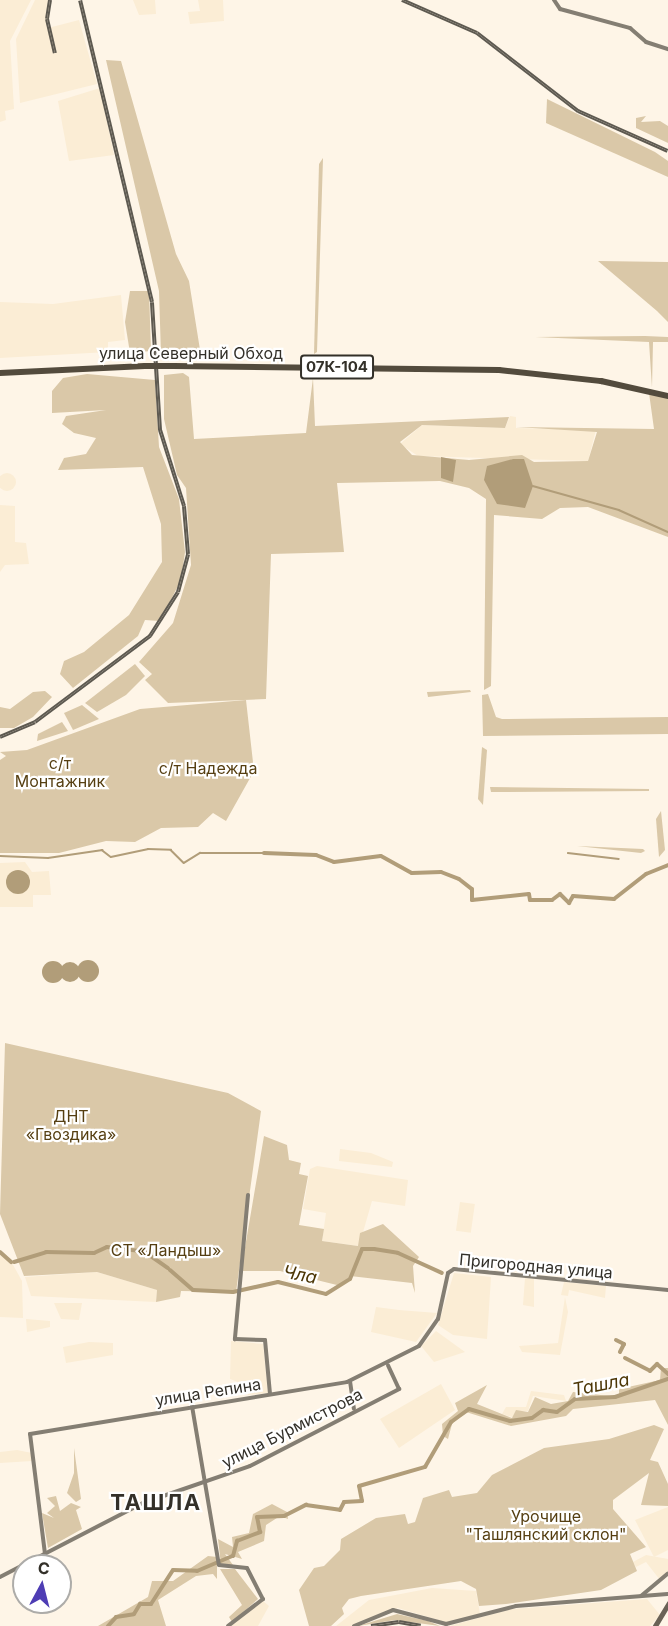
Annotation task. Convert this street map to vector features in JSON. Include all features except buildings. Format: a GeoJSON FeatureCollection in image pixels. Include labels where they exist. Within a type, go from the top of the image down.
{"type":"FeatureCollection","features":[{"type":"Feature","properties":{"kind":"highway","name":"улица Северный Обход"},"geometry":{"type":"LineString","coordinates":[[0,373],[145,366],[499,370],[601,381],[668,396]]}},
{"type":"Feature","properties":{"kind":"main road"},"geometry":{"type":"LineString","coordinates":[[655,1626],[668,1604]]}},
{"type":"Feature","properties":{"kind":"street"},"geometry":{"type":"LineString","coordinates":[[555,0],[556,7],[630,28],[646,42],[668,49]]}},
{"type":"Feature","properties":{"kind":"street"},"geometry":{"type":"LineString","coordinates":[[248,1195],[237,1291],[235,1339],[265,1340],[270,1394]]}},
{"type":"Feature","properties":{"kind":"street","name":"Пригородная улица"},"geometry":{"type":"LineString","coordinates":[[388,1365],[418,1346],[435,1326],[454,1269],[668,1290]]}},
{"type":"Feature","properties":{"kind":"street","name":"улица Репина"},"geometry":{"type":"LineString","coordinates":[[45,1554],[30,1434],[350,1381],[388,1365]]}},
{"type":"Feature","properties":{"kind":"street","name":"улица Бурмистрова"},"geometry":{"type":"LineString","coordinates":[[45,1554],[143,1503],[207,1483],[250,1466],[354,1409],[399,1389],[388,1365]]}},
{"type":"Feature","properties":{"kind":"street"},"geometry":{"type":"LineString","coordinates":[[350,1381],[354,1409]]}},
{"type":"Feature","properties":{"kind":"street"},"geometry":{"type":"LineString","coordinates":[[192,1406],[207,1483],[219,1566],[247,1568],[263,1599],[228,1626]]}},
{"type":"Feature","properties":{"kind":"street"},"geometry":{"type":"LineString","coordinates":[[632,1600],[668,1574]]}},
{"type":"Feature","properties":{"kind":"street"},"geometry":{"type":"LineString","coordinates":[[655,1596],[651,1593],[657,1584]]}},
{"type":"Feature","properties":{"kind":"street"},"geometry":{"type":"LineString","coordinates":[[354,1626],[393,1610],[447,1624],[516,1606],[632,1600],[667,1595]]}},
{"type":"Feature","properties":{"kind":"shaded area"},"geometry":{"type":"Polygon","coordinates":[[[0,0],[31,0],[10,41],[14,109],[5,111],[6,120],[0,122],[0,0]]]}},
{"type":"Feature","properties":{"kind":"shaded area"},"geometry":{"type":"Polygon","coordinates":[[[35,0],[49,0],[48,28],[79,20],[97,84],[20,103],[16,39],[35,0]]]}},
{"type":"Feature","properties":{"kind":"shaded area"},"geometry":{"type":"Polygon","coordinates":[[[133,0],[155,0],[156,14],[139,15],[133,0]]]}},
{"type":"Feature","properties":{"kind":"shaded area"},"geometry":{"type":"Polygon","coordinates":[[[198,0],[223,0],[224,21],[190,24],[188,12],[200,11],[198,0]]]}},
{"type":"Feature","properties":{"kind":"shaded area"},"geometry":{"type":"Polygon","coordinates":[[[100,88],[114,155],[69,161],[58,101],[100,88]]]}},
{"type":"Feature","properties":{"kind":"shaded area"},"geometry":{"type":"Polygon","coordinates":[[[121,295],[125,340],[108,342],[108,352],[0,358],[0,302],[53,304],[121,295]]]}},
{"type":"Feature","properties":{"kind":"shaded area"},"geometry":{"type":"Polygon","coordinates":[[[510,416],[516,417],[516,428],[596,430],[588,461],[418,456],[400,444],[422,425],[505,428],[510,416]]]}},
{"type":"Feature","properties":{"kind":"shaded area"},"geometry":{"type":"Polygon","coordinates":[[[441,457],[456,460],[453,482],[441,478],[441,457]]]}},
{"type":"Feature","properties":{"kind":"shaded area"},"geometry":{"type":"Polygon","coordinates":[[[513,459],[524,459],[533,486],[525,508],[497,504],[484,480],[487,466],[513,459]]]}},
{"type":"Feature","properties":{"kind":"shaded area"},"geometry":{"type":"Polygon","coordinates":[[[7,473],[13,476],[16,482],[13,488],[7,491],[1,488],[-2,482],[1,476],[7,473]]]}},
{"type":"Feature","properties":{"kind":"shaded area"},"geometry":{"type":"Polygon","coordinates":[[[0,505],[15,506],[15,542],[26,543],[29,564],[5,565],[0,572],[0,505]]]}},
{"type":"Feature","properties":{"kind":"shaded area"},"geometry":{"type":"Polygon","coordinates":[[[25,862],[32,872],[49,871],[51,895],[33,895],[33,907],[0,907],[0,863],[25,862]]]}},
{"type":"Feature","properties":{"kind":"shaded area"},"geometry":{"type":"Polygon","coordinates":[[[18,870],[23,871],[29,877],[29,887],[23,893],[18,894],[13,893],[7,887],[6,882],[7,877],[13,871],[18,870]]]}},
{"type":"Feature","properties":{"kind":"shaded area"},"geometry":{"type":"Polygon","coordinates":[[[88,960],[96,963],[99,971],[96,979],[88,982],[80,979],[77,971],[80,963],[88,960]]]}},
{"type":"Feature","properties":{"kind":"shaded area"},"geometry":{"type":"Polygon","coordinates":[[[53,961],[61,964],[64,972],[61,980],[53,983],[45,980],[42,972],[45,964],[53,961]]]}},
{"type":"Feature","properties":{"kind":"shaded area"},"geometry":{"type":"Polygon","coordinates":[[[66,962],[74,962],[80,968],[80,976],[74,982],[66,982],[60,976],[60,968],[66,962]]]}},
{"type":"Feature","properties":{"kind":"shaded area"},"geometry":{"type":"Polygon","coordinates":[[[340,1149],[371,1153],[393,1162],[392,1167],[339,1161],[340,1149]]]}},
{"type":"Feature","properties":{"kind":"shaded area"},"geometry":{"type":"Polygon","coordinates":[[[317,1166],[408,1180],[405,1206],[372,1201],[359,1246],[322,1241],[326,1213],[303,1209],[310,1169],[317,1166]]]}},
{"type":"Feature","properties":{"kind":"shaded area"},"geometry":{"type":"Polygon","coordinates":[[[460,1202],[475,1204],[471,1233],[456,1231],[460,1202]]]}},
{"type":"Feature","properties":{"kind":"shaded area"},"geometry":{"type":"Polygon","coordinates":[[[0,1255],[12,1263],[22,1281],[23,1318],[0,1317],[0,1255]]]}},
{"type":"Feature","properties":{"kind":"shaded area"},"geometry":{"type":"Polygon","coordinates":[[[97,1272],[157,1290],[156,1302],[31,1296],[25,1277],[97,1272]]]}},
{"type":"Feature","properties":{"kind":"shaded area"},"geometry":{"type":"Polygon","coordinates":[[[454,1273],[491,1277],[487,1339],[453,1335],[438,1325],[454,1273]]]}},
{"type":"Feature","properties":{"kind":"shaded area"},"geometry":{"type":"Polygon","coordinates":[[[525,1278],[534,1279],[534,1307],[523,1305],[525,1278]]]}},
{"type":"Feature","properties":{"kind":"shaded area"},"geometry":{"type":"Polygon","coordinates":[[[564,1282],[606,1286],[605,1298],[569,1290],[568,1296],[561,1295],[564,1282]]]}},
{"type":"Feature","properties":{"kind":"shaded area"},"geometry":{"type":"Polygon","coordinates":[[[565,1297],[568,1312],[560,1355],[522,1352],[519,1346],[558,1343],[565,1297]]]}},
{"type":"Feature","properties":{"kind":"shaded area"},"geometry":{"type":"Polygon","coordinates":[[[54,1303],[82,1303],[79,1320],[61,1319],[54,1303]]]}},
{"type":"Feature","properties":{"kind":"shaded area"},"geometry":{"type":"Polygon","coordinates":[[[376,1307],[437,1313],[416,1342],[371,1332],[376,1307]]]}},
{"type":"Feature","properties":{"kind":"shaded area"},"geometry":{"type":"Polygon","coordinates":[[[26,1319],[50,1321],[50,1327],[27,1332],[26,1319]]]}},
{"type":"Feature","properties":{"kind":"shaded area"},"geometry":{"type":"Polygon","coordinates":[[[436,1331],[465,1352],[434,1362],[421,1346],[436,1331]]]}},
{"type":"Feature","properties":{"kind":"shaded area"},"geometry":{"type":"Polygon","coordinates":[[[231,1341],[263,1344],[268,1393],[248,1395],[246,1385],[230,1379],[231,1341]]]}},
{"type":"Feature","properties":{"kind":"shaded area"},"geometry":{"type":"Polygon","coordinates":[[[89,1342],[113,1343],[113,1355],[66,1363],[63,1347],[89,1342]]]}},
{"type":"Feature","properties":{"kind":"shaded area"},"geometry":{"type":"Polygon","coordinates":[[[441,1384],[455,1410],[399,1448],[380,1419],[441,1384]]]}},
{"type":"Feature","properties":{"kind":"shaded area"},"geometry":{"type":"Polygon","coordinates":[[[531,1391],[564,1395],[566,1401],[533,1396],[528,1411],[516,1412],[515,1418],[502,1414],[506,1407],[526,1407],[531,1391]]]}},
{"type":"Feature","properties":{"kind":"shaded area"},"geometry":{"type":"Polygon","coordinates":[[[17,1450],[32,1453],[32,1461],[0,1463],[0,1452],[17,1450]]]}},
{"type":"Feature","properties":{"kind":"shaded area"},"geometry":{"type":"Polygon","coordinates":[[[668,1507],[668,1550],[654,1557],[635,1520],[668,1507]]]}},
{"type":"Feature","properties":{"kind":"shaded area"},"geometry":{"type":"Polygon","coordinates":[[[646,1555],[668,1559],[668,1571],[660,1580],[646,1562],[636,1567],[633,1562],[646,1555]]]}},
{"type":"Feature","properties":{"kind":"shaded area"},"geometry":{"type":"Polygon","coordinates":[[[432,1588],[476,1591],[480,1614],[448,1623],[398,1608],[352,1626],[336,1626],[369,1600],[432,1588]]]}},
{"type":"Feature","properties":{"kind":"shaded area"},"geometry":{"type":"Polygon","coordinates":[[[647,1599],[660,1615],[650,1626],[449,1626],[512,1609],[647,1599]]]}},
{"type":"Feature","properties":{"kind":"shaded area"},"geometry":{"type":"Polygon","coordinates":[[[263,1601],[269,1606],[258,1626],[229,1626],[263,1601]]]}},
{"type":"Feature","properties":{"kind":"green space"},"geometry":{"type":"Polygon","coordinates":[[[106,60],[121,61],[176,254],[189,281],[201,356],[161,355],[159,291],[106,60]]]}},
{"type":"Feature","properties":{"kind":"green space"},"geometry":{"type":"Polygon","coordinates":[[[547,99],[655,152],[668,161],[668,177],[546,123],[547,99]]]}},
{"type":"Feature","properties":{"kind":"green space"},"geometry":{"type":"Polygon","coordinates":[[[646,116],[641,122],[660,121],[668,126],[668,143],[636,128],[636,118],[646,116]]]}},
{"type":"Feature","properties":{"kind":"green space"},"geometry":{"type":"Polygon","coordinates":[[[323,158],[317,352],[314,354],[319,164],[323,158]]]}},
{"type":"Feature","properties":{"kind":"green space"},"geometry":{"type":"Polygon","coordinates":[[[598,261],[668,262],[668,322],[657,311],[598,261]]]}},
{"type":"Feature","properties":{"kind":"green space"},"geometry":{"type":"Polygon","coordinates":[[[130,291],[149,291],[151,351],[130,353],[125,322],[130,291]]]}},
{"type":"Feature","properties":{"kind":"green space"},"geometry":{"type":"Polygon","coordinates":[[[535,337],[668,337],[668,342],[653,342],[652,388],[649,342],[535,337]]]}},
{"type":"Feature","properties":{"kind":"green space"},"geometry":{"type":"Polygon","coordinates":[[[183,373],[189,377],[194,439],[306,433],[313,378],[315,426],[509,417],[505,428],[422,425],[400,442],[412,455],[469,460],[522,455],[534,462],[588,461],[597,432],[516,427],[654,429],[649,393],[668,398],[668,537],[588,507],[560,508],[542,519],[494,515],[491,686],[484,690],[486,499],[469,488],[440,481],[337,483],[344,552],[271,554],[266,699],[168,703],[145,680],[152,674],[139,662],[173,623],[191,565],[186,488],[177,475],[164,419],[164,375],[183,373]],[[513,459],[502,464],[497,504],[513,459]]]}},
{"type":"Feature","properties":{"kind":"green space"},"geometry":{"type":"Polygon","coordinates":[[[87,374],[155,380],[159,447],[179,499],[185,552],[181,580],[160,621],[145,620],[138,636],[73,688],[60,674],[64,661],[84,652],[129,615],[162,562],[161,524],[143,467],[58,470],[64,458],[86,454],[96,438],[74,433],[62,424],[66,416],[106,410],[52,413],[52,391],[63,378],[87,374]]]}},
{"type":"Feature","properties":{"kind":"green space"},"geometry":{"type":"Polygon","coordinates":[[[135,664],[145,676],[126,695],[97,712],[85,703],[135,664]]]}},
{"type":"Feature","properties":{"kind":"green space"},"geometry":{"type":"Polygon","coordinates":[[[470,690],[471,692],[428,697],[427,692],[470,690]]]}},
{"type":"Feature","properties":{"kind":"green space"},"geometry":{"type":"Polygon","coordinates":[[[45,691],[52,697],[33,717],[14,728],[0,728],[0,707],[10,709],[33,692],[45,691]]]}},
{"type":"Feature","properties":{"kind":"green space"},"geometry":{"type":"Polygon","coordinates":[[[488,694],[496,717],[502,719],[668,717],[668,734],[483,736],[482,695],[488,694]]]}},
{"type":"Feature","properties":{"kind":"green space"},"geometry":{"type":"Polygon","coordinates":[[[246,700],[254,771],[226,821],[213,813],[198,827],[161,828],[135,842],[106,841],[59,853],[0,853],[0,760],[6,756],[0,752],[27,750],[140,709],[246,700]]]}},
{"type":"Feature","properties":{"kind":"green space"},"geometry":{"type":"Polygon","coordinates":[[[82,705],[99,719],[73,730],[64,713],[82,705]]]}},
{"type":"Feature","properties":{"kind":"green space"},"geometry":{"type":"Polygon","coordinates":[[[62,722],[68,731],[37,741],[38,734],[62,722]]]}},
{"type":"Feature","properties":{"kind":"green space"},"geometry":{"type":"Polygon","coordinates":[[[482,747],[487,750],[483,805],[478,799],[482,747]]]}},
{"type":"Feature","properties":{"kind":"green space"},"geometry":{"type":"Polygon","coordinates":[[[490,787],[649,789],[649,791],[491,792],[490,787]]]}},
{"type":"Feature","properties":{"kind":"green space"},"geometry":{"type":"Polygon","coordinates":[[[661,811],[665,850],[659,857],[656,819],[661,811]]]}},
{"type":"Feature","properties":{"kind":"green space"},"geometry":{"type":"Polygon","coordinates":[[[577,846],[643,849],[645,851],[641,853],[577,846]]]}},
{"type":"Feature","properties":{"kind":"green space","name":"ДНТ «Гвоздика»"},"geometry":{"type":"Polygon","coordinates":[[[5,1043],[228,1093],[261,1111],[236,1292],[181,1291],[180,1297],[156,1302],[157,1290],[97,1272],[24,1276],[0,1214],[5,1043]]]}},
{"type":"Feature","properties":{"kind":"green space"},"geometry":{"type":"Polygon","coordinates":[[[264,1136],[287,1145],[289,1160],[301,1163],[299,1174],[308,1176],[299,1225],[324,1229],[322,1241],[358,1246],[360,1233],[383,1224],[419,1257],[413,1266],[415,1293],[412,1283],[350,1276],[341,1286],[280,1271],[241,1271],[264,1136]]]}},
{"type":"Feature","properties":{"kind":"green space"},"geometry":{"type":"Polygon","coordinates":[[[661,1368],[668,1368],[668,1425],[655,1400],[573,1409],[566,1416],[511,1426],[466,1412],[452,1424],[448,1439],[443,1436],[442,1424],[458,1411],[455,1403],[487,1385],[477,1404],[512,1418],[516,1410],[528,1412],[535,1397],[551,1404],[568,1401],[573,1392],[619,1397],[619,1389],[660,1380],[661,1368]]]}},
{"type":"Feature","properties":{"kind":"green space","name":"Урочище \"Ташлянский склон\""},"geometry":{"type":"Polygon","coordinates":[[[654,1425],[664,1429],[650,1460],[658,1462],[668,1484],[668,1506],[641,1505],[649,1473],[613,1500],[613,1509],[646,1547],[630,1554],[637,1571],[601,1590],[506,1604],[479,1606],[476,1589],[461,1581],[361,1596],[349,1599],[342,1608],[344,1614],[331,1626],[309,1626],[299,1590],[314,1568],[324,1566],[340,1550],[341,1539],[376,1518],[405,1514],[408,1524],[415,1522],[423,1498],[449,1490],[452,1497],[477,1493],[492,1475],[544,1448],[609,1439],[654,1425]]]}},
{"type":"Feature","properties":{"kind":"green space"},"geometry":{"type":"Polygon","coordinates":[[[74,1448],[81,1499],[76,1502],[67,1493],[74,1473],[74,1448]]]}},
{"type":"Feature","properties":{"kind":"green space"},"geometry":{"type":"Polygon","coordinates":[[[56,1496],[60,1511],[71,1503],[81,1507],[76,1510],[82,1529],[48,1548],[42,1513],[54,1518],[47,1513],[55,1506],[47,1498],[56,1496]]]}},
{"type":"Feature","properties":{"kind":"green space"},"geometry":{"type":"Polygon","coordinates":[[[272,1504],[287,1512],[288,1519],[280,1516],[266,1525],[264,1541],[238,1552],[242,1559],[225,1554],[233,1565],[221,1565],[218,1539],[233,1547],[232,1537],[249,1533],[253,1514],[272,1504]]]}},
{"type":"Feature","properties":{"kind":"green space"},"geometry":{"type":"Polygon","coordinates":[[[208,1556],[217,1557],[217,1579],[213,1574],[196,1576],[158,1600],[166,1626],[98,1626],[148,1597],[152,1581],[173,1581],[208,1556]]]}},
{"type":"Feature","properties":{"kind":"green space"},"geometry":{"type":"Polygon","coordinates":[[[220,1569],[235,1569],[258,1599],[232,1622],[229,1617],[242,1605],[220,1569]]]}},
{"type":"Feature","properties":{"kind":"green space"},"geometry":{"type":"Polygon","coordinates":[[[397,1614],[440,1626],[395,1620],[358,1626],[397,1614]]]}},
{"type":"Feature","properties":{"kind":"waterway"},"geometry":{"type":"LineString","coordinates":[[533,486],[619,510],[668,532]]}},
{"type":"Feature","properties":{"kind":"waterway"},"geometry":{"type":"LineString","coordinates":[[0,856],[48,858],[102,850],[111,857],[148,849],[171,850],[184,863],[200,853],[264,853]]}},
{"type":"Feature","properties":{"kind":"waterway"},"geometry":{"type":"LineString","coordinates":[[264,853],[316,855],[334,862],[381,856],[412,873],[441,872],[459,879],[472,889],[472,900],[529,894],[530,900],[552,900],[560,894],[569,903],[573,896],[614,899],[646,874],[668,865]]}},
{"type":"Feature","properties":{"kind":"waterway"},"geometry":{"type":"LineString","coordinates":[[568,853],[619,859]]}},
{"type":"Feature","properties":{"kind":"waterway","name":"Чла"},"geometry":{"type":"LineString","coordinates":[[14,1262],[46,1252],[94,1253],[107,1247],[145,1252],[168,1268]]}},
{"type":"Feature","properties":{"kind":"waterway","name":"Чла"},"geometry":{"type":"LineString","coordinates":[[170,1270],[193,1290],[233,1292],[278,1282],[326,1294],[350,1279],[362,1249],[374,1249],[398,1253],[442,1273]]}},
{"type":"Feature","properties":{"kind":"waterway","name":"Чла"},"geometry":{"type":"LineString","coordinates":[[0,1252],[11,1262]]}},
{"type":"Feature","properties":{"kind":"waterway","name":"Чла"},"geometry":{"type":"LineString","coordinates":[[616,1340],[624,1344],[620,1352]]}},
{"type":"Feature","properties":{"kind":"waterway","name":"Чла"},"geometry":{"type":"LineString","coordinates":[[625,1358],[650,1371],[657,1364],[668,1374]]}},
{"type":"Feature","properties":{"kind":"waterway","name":"Ташла"},"geometry":{"type":"LineString","coordinates":[[108,1626],[116,1617],[134,1614],[140,1604],[151,1604],[173,1570],[197,1571],[233,1556],[237,1541],[260,1532],[257,1517],[284,1516],[306,1505],[340,1510],[344,1502],[362,1501],[359,1486],[425,1467],[451,1422],[469,1409],[510,1421],[532,1418],[543,1410],[557,1412],[575,1399],[615,1397],[668,1379]]}},
{"type":"Feature","properties":{"kind":"railway"},"geometry":{"type":"LineString","coordinates":[[50,0],[47,19],[55,53]]}},
{"type":"Feature","properties":{"kind":"railway"},"geometry":{"type":"LineString","coordinates":[[0,737],[35,722],[150,636],[178,592],[188,554],[184,506],[160,430],[152,302],[80,0]]}},
{"type":"Feature","properties":{"kind":"railway"},"geometry":{"type":"LineString","coordinates":[[402,0],[477,33],[578,111],[668,151]]}},
{"type":"Feature","properties":{"kind":"railway"},"geometry":{"type":"LineString","coordinates":[[371,1626],[399,1622],[421,1626]]}},
{"type":"Feature","properties":{"kind":"district","name":"ТАШЛА"},"geometry":{"type":"Point","coordinates":[156,1503]}},
{"type":"Feature","properties":{"kind":"park label","name":"с/т Надежда"},"geometry":{"type":"Point","coordinates":[208,768]}},
{"type":"Feature","properties":{"kind":"park label","name":"с/т Монтажник"},"geometry":{"type":"Point","coordinates":[60,772]}},
{"type":"Feature","properties":{"kind":"park label","name":"СТ «Ландыш»"},"geometry":{"type":"Point","coordinates":[166,1250]}}]}
